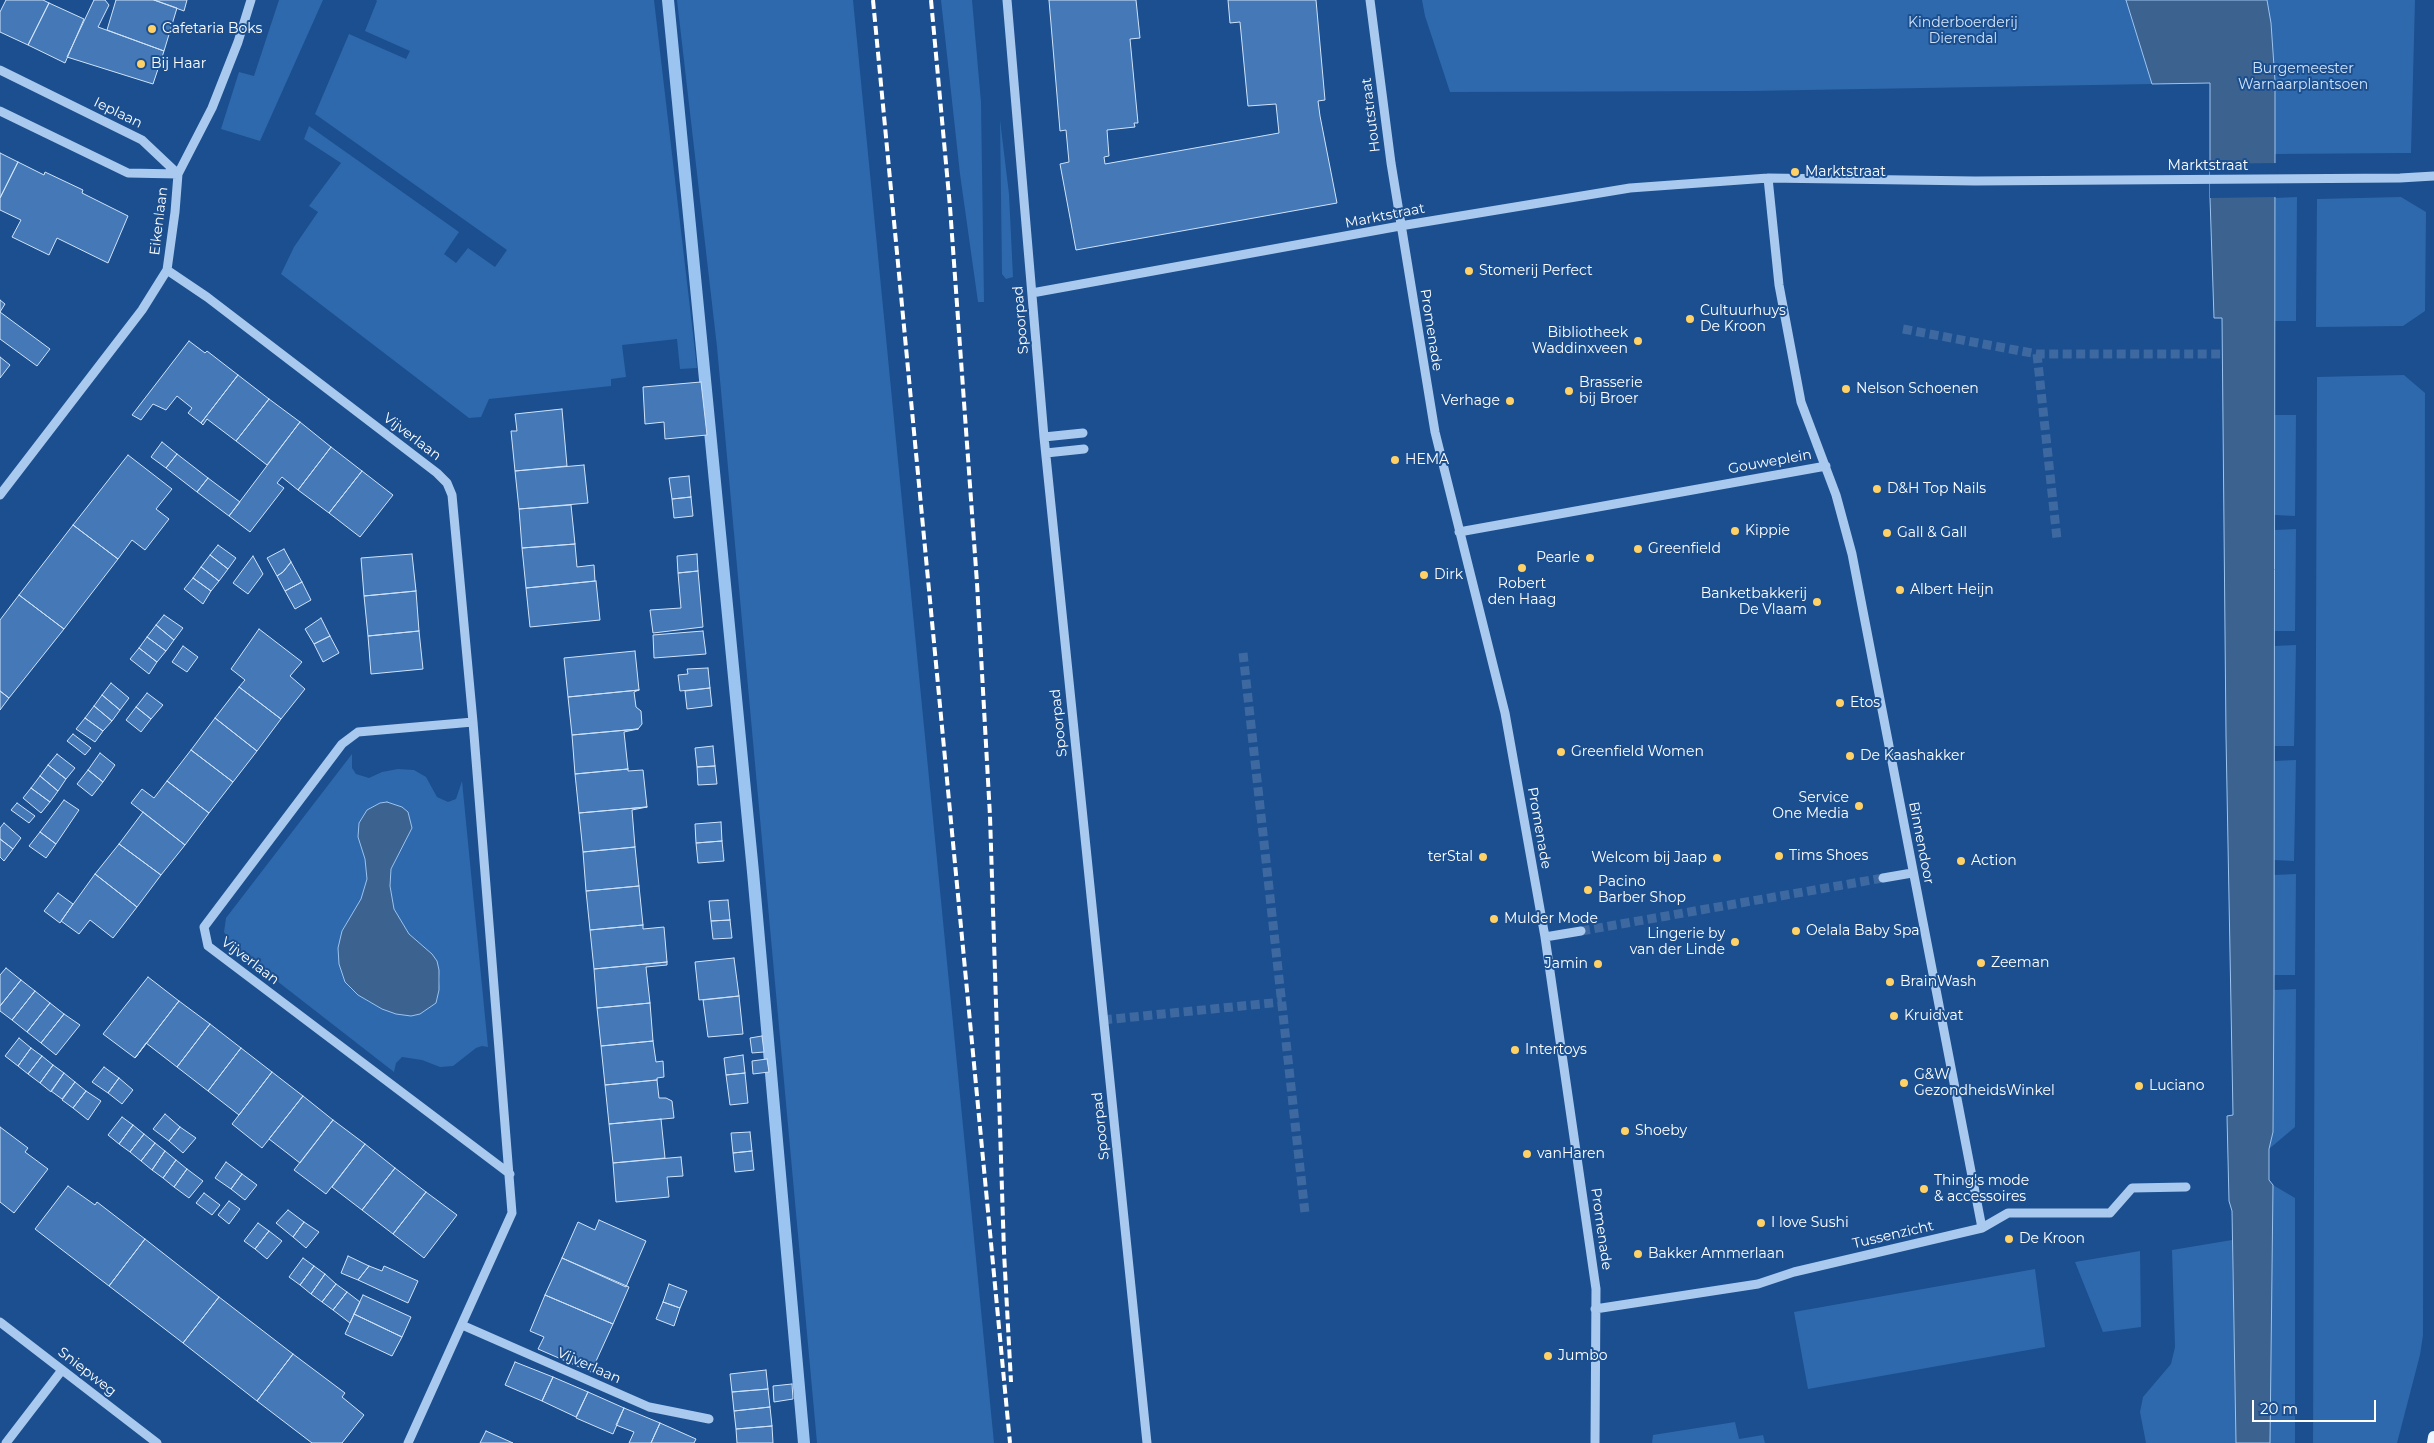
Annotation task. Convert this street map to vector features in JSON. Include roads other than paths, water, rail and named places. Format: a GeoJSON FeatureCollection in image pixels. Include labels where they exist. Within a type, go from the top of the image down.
{"type":"FeatureCollection","features":[{"type":"Feature","properties":{"kind":"main road"},"geometry":{"type":"LineString","coordinates":[[2433,1443],[2434,1437]]}},
{"type":"Feature","properties":{"kind":"street","name":"Eikenlaan"},"geometry":{"type":"LineString","coordinates":[[0,495],[142,310],[167,270],[176,212],[178,174],[212,108],[238,42],[251,0]]}},
{"type":"Feature","properties":{"kind":"street","name":"Spoorpad"},"geometry":{"type":"LineString","coordinates":[[1007,0],[1044,437],[1148,1443]]}},
{"type":"Feature","properties":{"kind":"street","name":"Houtstraat"},"geometry":{"type":"LineString","coordinates":[[1370,0],[1400,226]]}},
{"type":"Feature","properties":{"kind":"street","name":"Ieplaan"},"geometry":{"type":"LineString","coordinates":[[0,70],[142,140],[178,174]]}},
{"type":"Feature","properties":{"kind":"street"},"geometry":{"type":"LineString","coordinates":[[0,111],[128,173],[178,174]]}},
{"type":"Feature","properties":{"kind":"street","name":"Marktstraat"},"geometry":{"type":"LineString","coordinates":[[1032,293],[1400,226],[1630,188],[1768,178],[1975,181],[2400,178],[2434,176]]}},
{"type":"Feature","properties":{"kind":"street","name":"Gouweplein"},"geometry":{"type":"LineString","coordinates":[[1459,532],[1826,466],[1801,402],[1779,285],[1768,178]]}},
{"type":"Feature","properties":{"kind":"street","name":"Promenade"},"geometry":{"type":"LineString","coordinates":[[1400,226],[1434,432],[1505,713],[1545,937],[1594,1274],[1596,1309],[1595,1443]]}},
{"type":"Feature","properties":{"kind":"street","name":"Vijverlaan"},"geometry":{"type":"LineString","coordinates":[[167,270],[215,303],[437,473],[447,483],[452,495],[473,722],[512,1213],[408,1443]]}},
{"type":"Feature","properties":{"kind":"street"},"geometry":{"type":"LineString","coordinates":[[1044,437],[1083,433]]}},
{"type":"Feature","properties":{"kind":"street"},"geometry":{"type":"LineString","coordinates":[[1046,453],[1084,449]]}},
{"type":"Feature","properties":{"kind":"street","name":"Binnendoor"},"geometry":{"type":"LineString","coordinates":[[1826,466],[1852,554],[1912,873],[1982,1228]]}},
{"type":"Feature","properties":{"kind":"street","name":"Vijverlaan"},"geometry":{"type":"LineString","coordinates":[[473,722],[358,732],[342,744],[204,926],[208,946],[510,1174]]}},
{"type":"Feature","properties":{"kind":"street"},"geometry":{"type":"LineString","coordinates":[[1884,878],[1912,873]]}},
{"type":"Feature","properties":{"kind":"street"},"geometry":{"type":"LineString","coordinates":[[1545,937],[1581,931]]}},
{"type":"Feature","properties":{"kind":"street","name":"Tussenzicht"},"geometry":{"type":"LineString","coordinates":[[1596,1309],[1758,1284],[1794,1272],[1982,1228],[2008,1213],[2110,1213],[2132,1188],[2186,1187]]}},
{"type":"Feature","properties":{"kind":"street","name":"Sniepweg"},"geometry":{"type":"LineString","coordinates":[[0,1322],[158,1443]]}},
{"type":"Feature","properties":{"kind":"street","name":"Vijverlaan"},"geometry":{"type":"LineString","coordinates":[[462,1325],[650,1407],[709,1419]]}},
{"type":"Feature","properties":{"kind":"street"},"geometry":{"type":"LineString","coordinates":[[6,1443],[62,1370]]}},
{"type":"Feature","properties":{"kind":"waterway"},"geometry":{"type":"LineString","coordinates":[[668,0],[753,872],[804,1443]]}},
{"type":"Feature","properties":{"kind":"tunnel"},"geometry":{"type":"LineString","coordinates":[[1903,329],[2037,354],[2222,354]]}},
{"type":"Feature","properties":{"kind":"tunnel"},"geometry":{"type":"LineString","coordinates":[[2037,354],[2057,539]]}},
{"type":"Feature","properties":{"kind":"tunnel"},"geometry":{"type":"LineString","coordinates":[[1243,653],[1305,1213]]}},
{"type":"Feature","properties":{"kind":"tunnel"},"geometry":{"type":"LineString","coordinates":[[1581,931],[1883,878]]}},
{"type":"Feature","properties":{"kind":"tunnel"},"geometry":{"type":"LineString","coordinates":[[1103,1020],[1282,1002]]}},
{"type":"Feature","properties":{"kind":"railway"},"geometry":{"type":"LineString","coordinates":[[873,0],[1010,1443]]}},
{"type":"Feature","properties":{"kind":"railway"},"geometry":{"type":"LineString","coordinates":[[931,0],[950,207],[977,583],[990,816],[1004,1252],[1011,1382]]}},
{"type":"Feature","properties":{"kind":"place","name":"Cafetaria Boks"},"geometry":{"type":"Point","coordinates":[152,29]}},
{"type":"Feature","properties":{"kind":"place","name":"Bij Haar"},"geometry":{"type":"Point","coordinates":[141,64]}},
{"type":"Feature","properties":{"kind":"place","name":"Marktstraat"},"geometry":{"type":"Point","coordinates":[1795,172]}},
{"type":"Feature","properties":{"kind":"place","name":"Stomerij Perfect"},"geometry":{"type":"Point","coordinates":[1469,271]}},
{"type":"Feature","properties":{"kind":"place","name":"Cultuurhuys De Kroon"},"geometry":{"type":"Point","coordinates":[1690,319]}},
{"type":"Feature","properties":{"kind":"place","name":"Bibliotheek Waddinxveen"},"geometry":{"type":"Point","coordinates":[1638,341]}},
{"type":"Feature","properties":{"kind":"place","name":"Nelson Schoenen"},"geometry":{"type":"Point","coordinates":[1846,389]}},
{"type":"Feature","properties":{"kind":"place","name":"Brasserie bij Broer"},"geometry":{"type":"Point","coordinates":[1569,391]}},
{"type":"Feature","properties":{"kind":"place","name":"Verhage"},"geometry":{"type":"Point","coordinates":[1510,401]}},
{"type":"Feature","properties":{"kind":"place","name":"HEMA"},"geometry":{"type":"Point","coordinates":[1395,460]}},
{"type":"Feature","properties":{"kind":"place","name":"D&H Top Nails"},"geometry":{"type":"Point","coordinates":[1877,489]}},
{"type":"Feature","properties":{"kind":"place","name":"Kippie"},"geometry":{"type":"Point","coordinates":[1735,531]}},
{"type":"Feature","properties":{"kind":"place","name":"Gall & Gall"},"geometry":{"type":"Point","coordinates":[1887,533]}},
{"type":"Feature","properties":{"kind":"place","name":"Greenfield"},"geometry":{"type":"Point","coordinates":[1638,549]}},
{"type":"Feature","properties":{"kind":"place","name":"Pearle"},"geometry":{"type":"Point","coordinates":[1590,558]}},
{"type":"Feature","properties":{"kind":"place","name":"Robert den Haag"},"geometry":{"type":"Point","coordinates":[1522,568]}},
{"type":"Feature","properties":{"kind":"place","name":"Dirk"},"geometry":{"type":"Point","coordinates":[1424,575]}},
{"type":"Feature","properties":{"kind":"place","name":"Albert Heijn"},"geometry":{"type":"Point","coordinates":[1900,590]}},
{"type":"Feature","properties":{"kind":"place","name":"Banketbakkerij De Vlaam"},"geometry":{"type":"Point","coordinates":[1817,602]}},
{"type":"Feature","properties":{"kind":"place","name":"Etos"},"geometry":{"type":"Point","coordinates":[1840,703]}},
{"type":"Feature","properties":{"kind":"place","name":"Greenfield Women"},"geometry":{"type":"Point","coordinates":[1561,752]}},
{"type":"Feature","properties":{"kind":"place","name":"De Kaashakker"},"geometry":{"type":"Point","coordinates":[1850,756]}},
{"type":"Feature","properties":{"kind":"place","name":"Service One Media"},"geometry":{"type":"Point","coordinates":[1859,806]}},
{"type":"Feature","properties":{"kind":"place","name":"Tims Shoes"},"geometry":{"type":"Point","coordinates":[1779,856]}},
{"type":"Feature","properties":{"kind":"place","name":"terStal"},"geometry":{"type":"Point","coordinates":[1483,857]}},
{"type":"Feature","properties":{"kind":"place","name":"Welcom bij Jaap"},"geometry":{"type":"Point","coordinates":[1717,858]}},
{"type":"Feature","properties":{"kind":"place","name":"Action"},"geometry":{"type":"Point","coordinates":[1961,861]}},
{"type":"Feature","properties":{"kind":"place","name":"Pacino Barber Shop"},"geometry":{"type":"Point","coordinates":[1588,890]}},
{"type":"Feature","properties":{"kind":"place","name":"Mulder Mode"},"geometry":{"type":"Point","coordinates":[1494,919]}},
{"type":"Feature","properties":{"kind":"place","name":"Oelala Baby Spa"},"geometry":{"type":"Point","coordinates":[1796,931]}},
{"type":"Feature","properties":{"kind":"place","name":"Lingerie by van der Linde"},"geometry":{"type":"Point","coordinates":[1735,942]}},
{"type":"Feature","properties":{"kind":"place","name":"Zeeman"},"geometry":{"type":"Point","coordinates":[1981,963]}},
{"type":"Feature","properties":{"kind":"place","name":"Jamin"},"geometry":{"type":"Point","coordinates":[1598,964]}},
{"type":"Feature","properties":{"kind":"place","name":"BrainWash"},"geometry":{"type":"Point","coordinates":[1890,982]}},
{"type":"Feature","properties":{"kind":"place","name":"Kruidvat"},"geometry":{"type":"Point","coordinates":[1894,1016]}},
{"type":"Feature","properties":{"kind":"place","name":"Intertoys"},"geometry":{"type":"Point","coordinates":[1515,1050]}},
{"type":"Feature","properties":{"kind":"place","name":"G&W GezondheidsWinkel"},"geometry":{"type":"Point","coordinates":[1904,1083]}},
{"type":"Feature","properties":{"kind":"place","name":"Luciano"},"geometry":{"type":"Point","coordinates":[2139,1086]}},
{"type":"Feature","properties":{"kind":"place","name":"Shoeby"},"geometry":{"type":"Point","coordinates":[1625,1131]}},
{"type":"Feature","properties":{"kind":"place","name":"vanHaren"},"geometry":{"type":"Point","coordinates":[1527,1154]}},
{"type":"Feature","properties":{"kind":"place","name":"Thing's mode & accessoires"},"geometry":{"type":"Point","coordinates":[1924,1189]}},
{"type":"Feature","properties":{"kind":"place","name":"I love Sushi"},"geometry":{"type":"Point","coordinates":[1761,1223]}},
{"type":"Feature","properties":{"kind":"place","name":"De Kroon"},"geometry":{"type":"Point","coordinates":[2009,1239]}},
{"type":"Feature","properties":{"kind":"place","name":"Bakker Ammerlaan"},"geometry":{"type":"Point","coordinates":[1638,1254]}},
{"type":"Feature","properties":{"kind":"place","name":"Jumbo"},"geometry":{"type":"Point","coordinates":[1548,1356]}},
{"type":"Feature","properties":{"kind":"park label","name":"Kinderboerderij Dierendal"},"geometry":{"type":"Point","coordinates":[1963,32]}},
{"type":"Feature","properties":{"kind":"park label","name":"Burgemeester Warnaarplantsoen"},"geometry":{"type":"Point","coordinates":[2303,78]}}]}
